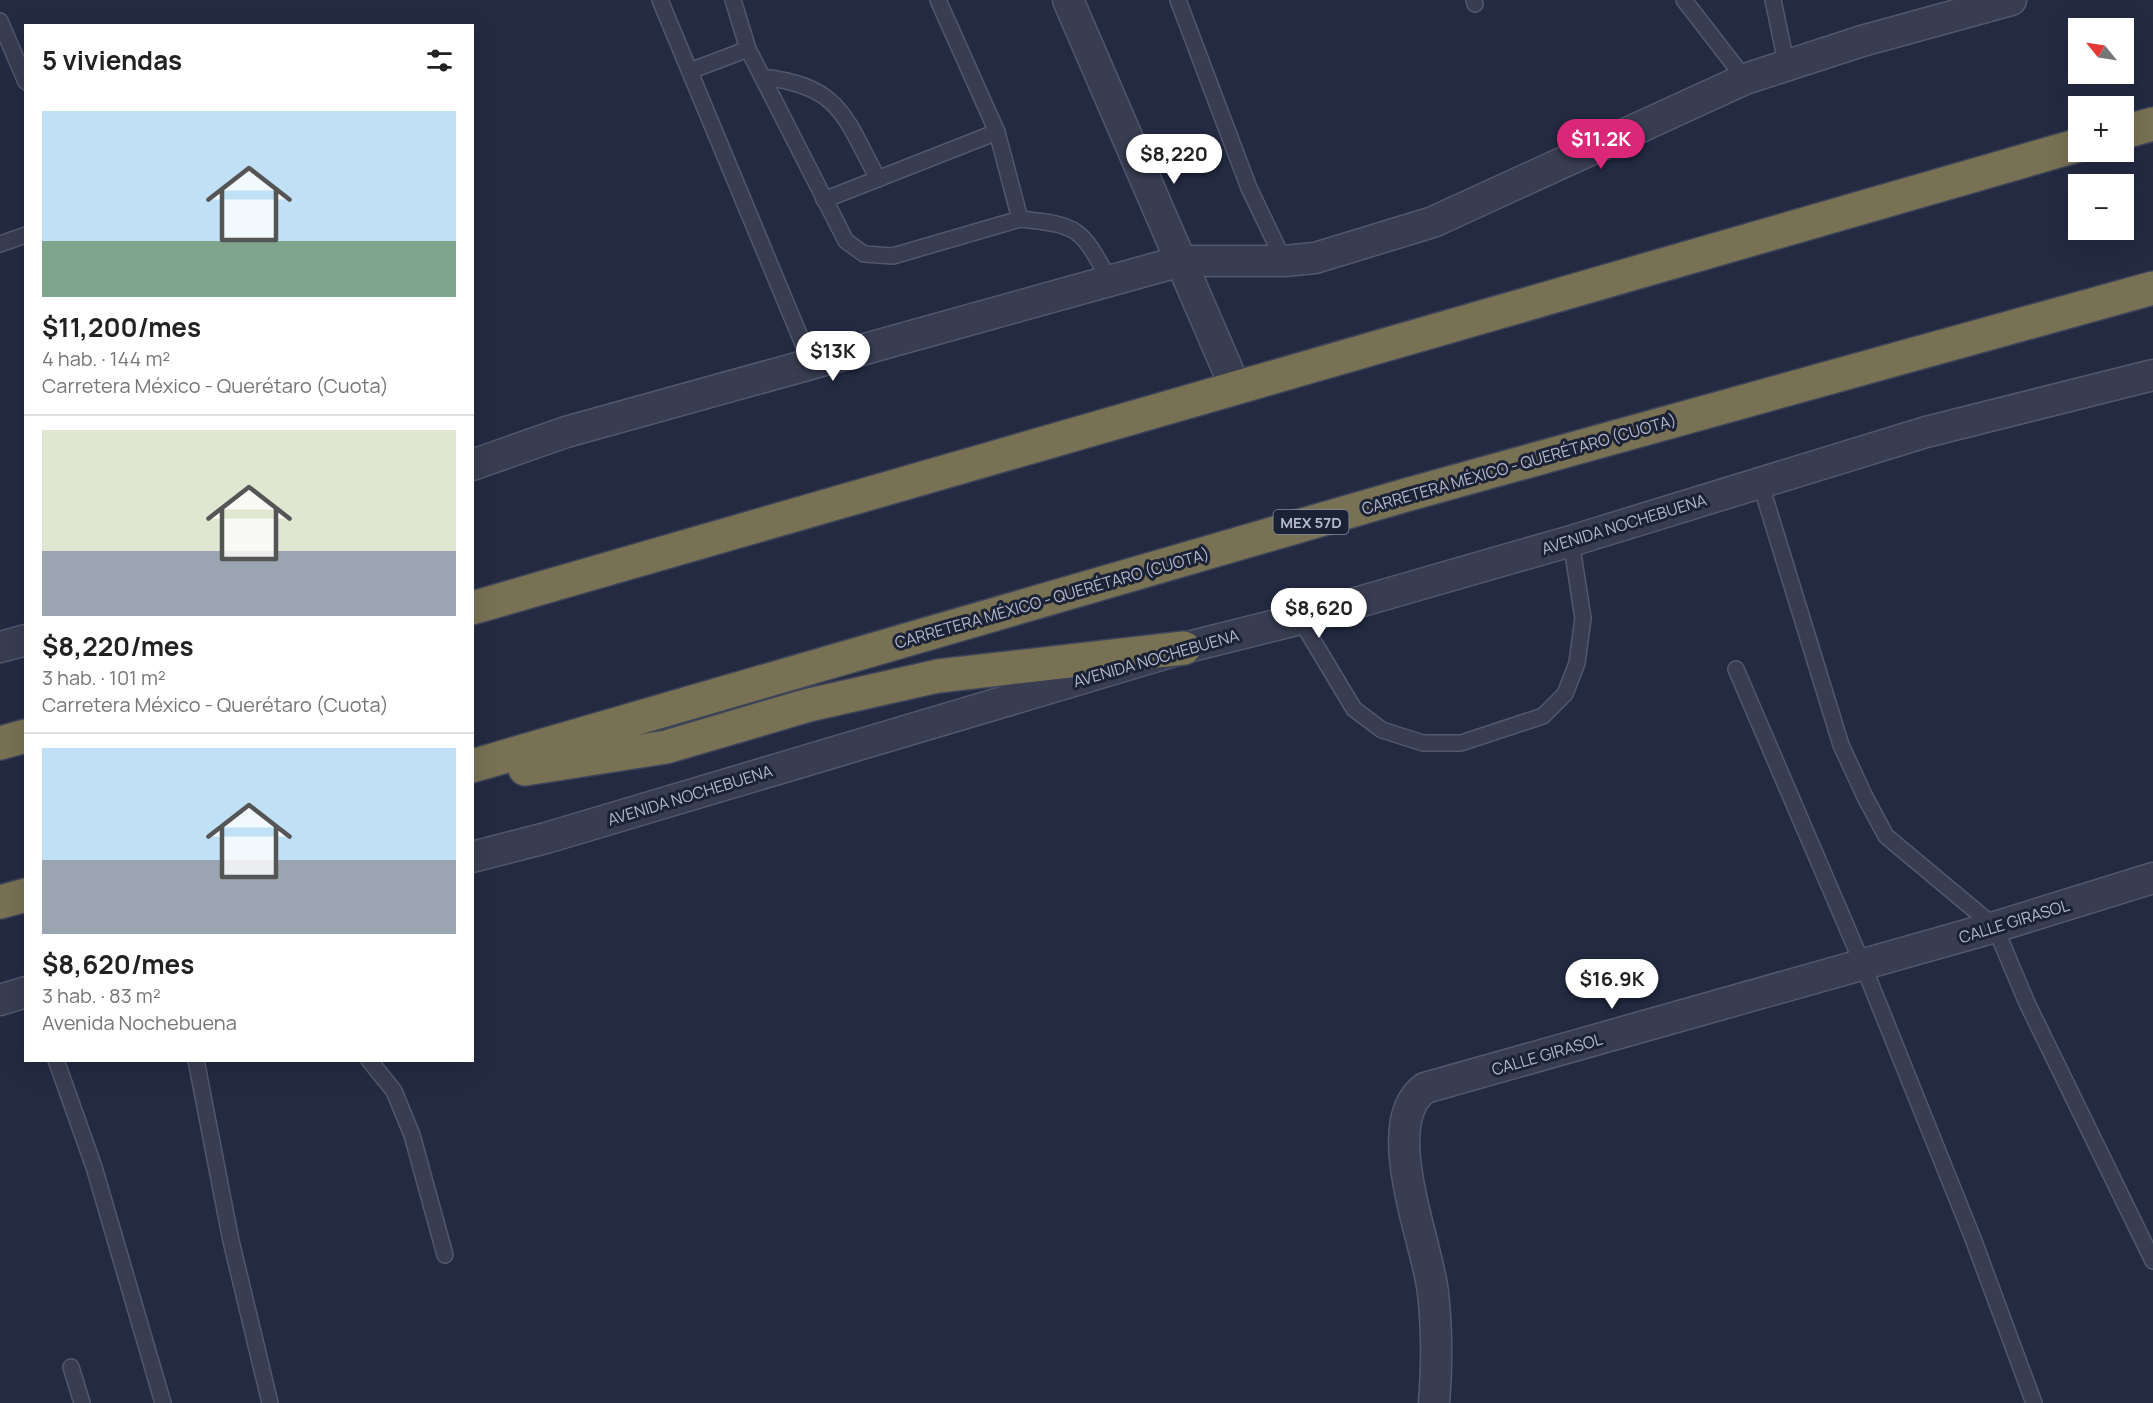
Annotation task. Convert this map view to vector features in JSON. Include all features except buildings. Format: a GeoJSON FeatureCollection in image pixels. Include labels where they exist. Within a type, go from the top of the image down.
{"type":"FeatureCollection","features":[{"type":"Feature","properties":{"kind":"highway"},"geometry":{"type":"LineString","coordinates":[[2134,129],[2153,124]]}},
{"type":"Feature","properties":{"kind":"highway"},"geometry":{"type":"LineString","coordinates":[[474,607],[2068,148]]}},
{"type":"Feature","properties":{"kind":"highway","name":"CARRETERA MÉXICO - QUERÉTARO (CUOTA)"},"geometry":{"type":"LineString","coordinates":[[474,765],[1407,495],[2153,288]]}},
{"type":"Feature","properties":{"kind":"highway"},"geometry":{"type":"LineString","coordinates":[[474,777],[666,747],[809,705],[938,676],[1184,648]]}},
{"type":"Feature","properties":{"kind":"highway"},"geometry":{"type":"LineString","coordinates":[[0,743],[24,737]]}},
{"type":"Feature","properties":{"kind":"highway"},"geometry":{"type":"LineString","coordinates":[[0,902],[24,896]]}},
{"type":"Feature","properties":{"kind":"street"},"geometry":{"type":"LineString","coordinates":[[1068,0],[1236,389]]}},
{"type":"Feature","properties":{"kind":"street"},"geometry":{"type":"LineString","coordinates":[[474,464],[566,432],[1181,261],[1284,261],[1315,258],[1433,222],[1745,80],[1862,40],[2011,0]]}},
{"type":"Feature","properties":{"kind":"street","name":"AVENIDA NOCHEBUENA"},"geometry":{"type":"LineString","coordinates":[[474,856],[558,835],[1184,648],[1300,620],[1571,541],[1926,432],[2153,375]]}},
{"type":"Feature","properties":{"kind":"street"},"geometry":{"type":"LineString","coordinates":[[0,647],[24,641]]}},
{"type":"Feature","properties":{"kind":"street","name":"CALLE GIRASOL"},"geometry":{"type":"LineString","coordinates":[[1434,1403],[1436,1372],[1433,1292],[1404,1150],[1408,1111],[1415,1095],[1425,1088],[1995,927],[2153,878]]}},
{"type":"Feature","properties":{"kind":"street"},"geometry":{"type":"LineString","coordinates":[[0,1000],[24,993]]}},
{"type":"Feature","properties":{"kind":"lane"},"geometry":{"type":"LineString","coordinates":[[660,0],[811,363]]}},
{"type":"Feature","properties":{"kind":"lane"},"geometry":{"type":"LineString","coordinates":[[733,0],[748,49],[846,241],[864,254],[893,256],[1020,219],[1048,222],[1072,228],[1086,238],[1110,281]]}},
{"type":"Feature","properties":{"kind":"lane"},"geometry":{"type":"LineString","coordinates":[[938,0],[997,132],[1020,219]]}},
{"type":"Feature","properties":{"kind":"lane"},"geometry":{"type":"LineString","coordinates":[[1178,0],[1249,188],[1284,261]]}},
{"type":"Feature","properties":{"kind":"lane"},"geometry":{"type":"LineString","coordinates":[[1684,0],[1745,80]]}},
{"type":"Feature","properties":{"kind":"lane"},"geometry":{"type":"LineString","coordinates":[[1773,0],[1787,67]]}},
{"type":"Feature","properties":{"kind":"lane"},"geometry":{"type":"LineString","coordinates":[[0,21],[24,77]]}},
{"type":"Feature","properties":{"kind":"lane"},"geometry":{"type":"LineString","coordinates":[[690,71],[748,49]]}},
{"type":"Feature","properties":{"kind":"lane"},"geometry":{"type":"LineString","coordinates":[[762,77],[792,81],[808,86],[824,94],[840,107],[878,179]]}},
{"type":"Feature","properties":{"kind":"lane"},"geometry":{"type":"LineString","coordinates":[[824,200],[997,132]]}},
{"type":"Feature","properties":{"kind":"lane"},"geometry":{"type":"LineString","coordinates":[[0,244],[24,236]]}},
{"type":"Feature","properties":{"kind":"lane"},"geometry":{"type":"LineString","coordinates":[[1760,482],[1841,745],[1865,798],[1886,836],[1995,927],[2032,1014],[2153,1261]]}},
{"type":"Feature","properties":{"kind":"lane"},"geometry":{"type":"LineString","coordinates":[[1300,620],[1354,709],[1382,730],[1423,743],[1461,743],[1543,716],[1565,694],[1577,663],[1584,618],[1571,541]]}},
{"type":"Feature","properties":{"kind":"lane"},"geometry":{"type":"LineString","coordinates":[[1736,669],[1863,964],[1972,1236],[2034,1403]]}},
{"type":"Feature","properties":{"kind":"lane"},"geometry":{"type":"LineString","coordinates":[[57,1062],[94,1167],[163,1403]]}},
{"type":"Feature","properties":{"kind":"lane"},"geometry":{"type":"LineString","coordinates":[[196,1062],[231,1241],[270,1403]]}},
{"type":"Feature","properties":{"kind":"lane"},"geometry":{"type":"LineString","coordinates":[[371,1062],[394,1091],[412,1135],[445,1255]]}},
{"type":"Feature","properties":{"kind":"lane"},"geometry":{"type":"LineString","coordinates":[[71,1367],[82,1403]]}}]}
